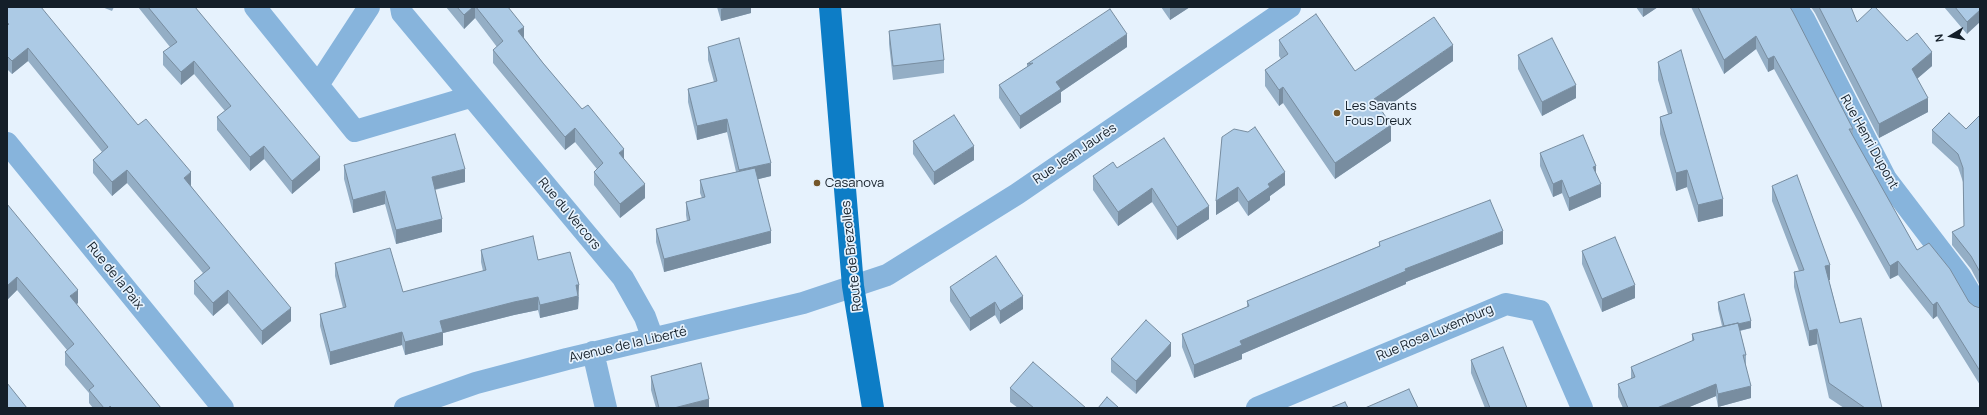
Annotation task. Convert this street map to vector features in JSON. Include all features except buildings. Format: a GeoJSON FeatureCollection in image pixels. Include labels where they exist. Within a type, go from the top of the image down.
{"type":"FeatureCollection","features":[{"type":"Feature","properties":{"kind":"main road","name":"Route de Brezolles"},"geometry":{"type":"LineString","coordinates":[[830,7],[853,286],[873,408]]}},
{"type":"Feature","properties":{"kind":"street"},"geometry":{"type":"LineString","coordinates":[[255,7],[355,131],[470,97]]}},
{"type":"Feature","properties":{"kind":"street"},"geometry":{"type":"LineString","coordinates":[[318,86],[370,7]]}},
{"type":"Feature","properties":{"kind":"street","name":"Rue du Vercors"},"geometry":{"type":"LineString","coordinates":[[401,7],[402,13],[470,97],[623,278],[645,317],[653,340]]}},
{"type":"Feature","properties":{"kind":"street","name":"Rue Jean Jaurès"},"geometry":{"type":"LineString","coordinates":[[853,286],[887,275],[1017,194],[1290,7]]}},
{"type":"Feature","properties":{"kind":"street","name":"Rue Henri Dupont"},"geometry":{"type":"LineString","coordinates":[[1796,7],[1804,19],[1886,179],[1960,276],[1980,309]]}},
{"type":"Feature","properties":{"kind":"street","name":"Rue de la Paix"},"geometry":{"type":"LineString","coordinates":[[7,143],[223,408]]}},
{"type":"Feature","properties":{"kind":"street","name":"Avenue de la Liberté"},"geometry":{"type":"LineString","coordinates":[[405,408],[476,383],[593,352],[653,340],[803,303],[853,286]]}},
{"type":"Feature","properties":{"kind":"street","name":"Rue Rosa Luxemburg"},"geometry":{"type":"LineString","coordinates":[[1257,408],[1506,304],[1540,311],[1582,408]]}},
{"type":"Feature","properties":{"kind":"street"},"geometry":{"type":"LineString","coordinates":[[593,352],[606,408]]}},
{"type":"Feature","properties":{"kind":"place","name":"Les Savants Fous Dreux"},"geometry":{"type":"Point","coordinates":[1337,113]}},
{"type":"Feature","properties":{"kind":"place","name":"Casanova"},"geometry":{"type":"Point","coordinates":[817,183]}}]}
